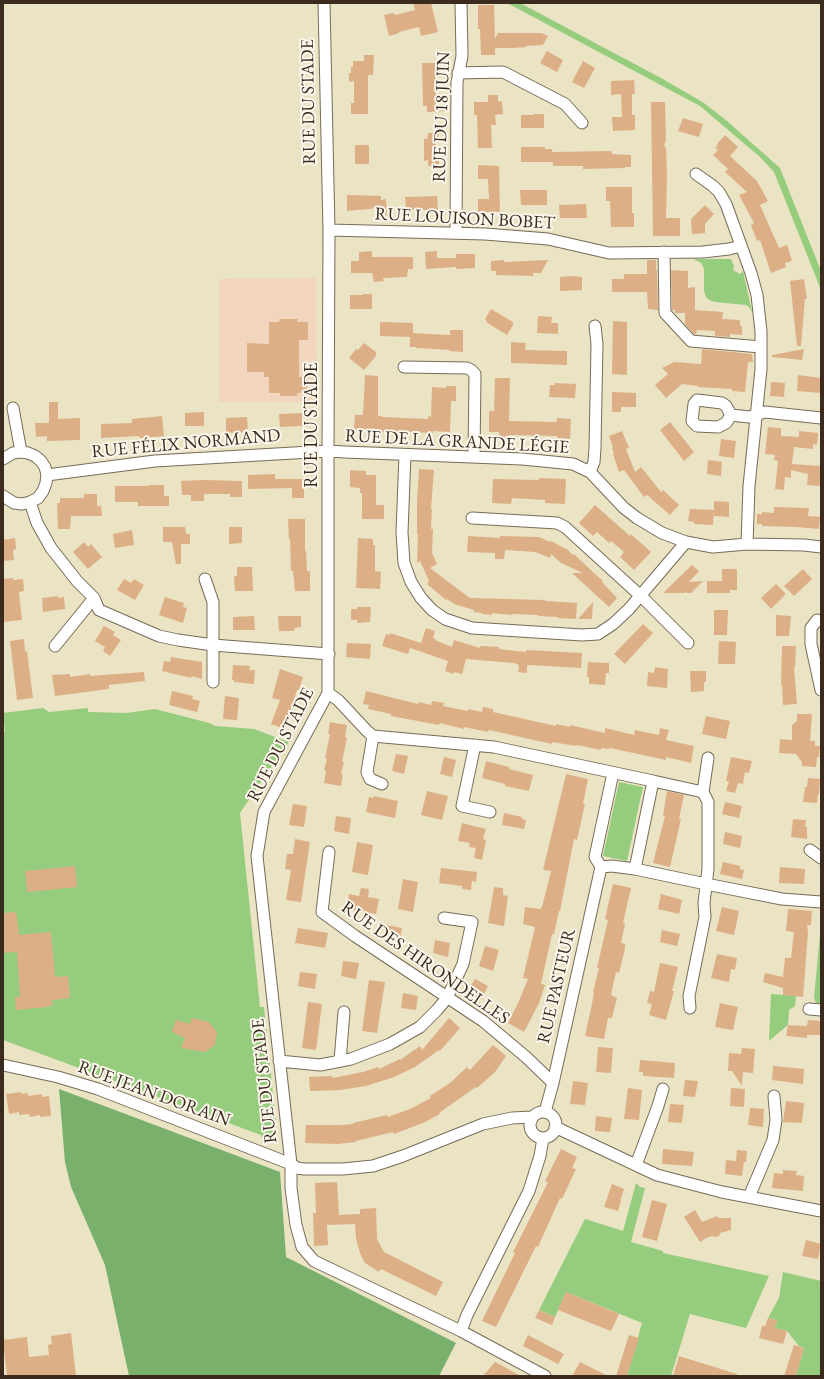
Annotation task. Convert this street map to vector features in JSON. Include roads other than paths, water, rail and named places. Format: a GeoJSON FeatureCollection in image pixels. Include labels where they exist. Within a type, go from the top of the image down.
{"type":"FeatureCollection","features":[{"type":"Feature","properties":{"kind":"street","name":"RUE DU STADE"},"geometry":{"type":"LineString","coordinates":[[324,3],[330,230],[328,693],[264,812],[257,856],[291,1164],[291,1188],[296,1225],[302,1247],[314,1261],[461,1332],[545,1376]]}},
{"type":"Feature","properties":{"kind":"street","name":"RUE DU 18 JUIN"},"geometry":{"type":"LineString","coordinates":[[456,233],[457,82],[462,56],[461,3]]}},
{"type":"Feature","properties":{"kind":"street"},"geometry":{"type":"LineString","coordinates":[[458,73],[503,72],[565,104],[582,123]]}},
{"type":"Feature","properties":{"kind":"street"},"geometry":{"type":"LineString","coordinates":[[696,174],[719,192],[732,217],[751,273],[757,295],[760,316],[761,369],[755,415],[749,486],[747,544]]}},
{"type":"Feature","properties":{"kind":"street","name":"RUE LOUISON BOBET"},"geometry":{"type":"LineString","coordinates":[[330,230],[485,234],[548,239],[609,253],[703,252],[741,246]]}},
{"type":"Feature","properties":{"kind":"street"},"geometry":{"type":"LineString","coordinates":[[664,252],[665,313],[691,341],[761,347]]}},
{"type":"Feature","properties":{"kind":"street"},"geometry":{"type":"LineString","coordinates":[[590,472],[594,462],[595,448],[597,344],[594,326]]}},
{"type":"Feature","properties":{"kind":"street"},"geometry":{"type":"LineString","coordinates":[[404,367],[467,368],[472,370],[475,374],[474,457]]}},
{"type":"Feature","properties":{"kind":"street"},"geometry":{"type":"LineString","coordinates":[[13,408],[21,452]]}},
{"type":"Feature","properties":{"kind":"street"},"geometry":{"type":"LineString","coordinates":[[731,415],[749,417],[765,412],[821,418]]}},
{"type":"Feature","properties":{"kind":"street","name":"RUE DE LA GRANDE LÉGIE"},"geometry":{"type":"LineString","coordinates":[[328,451],[522,459],[572,464],[590,472],[624,508],[637,518],[662,533],[686,542],[713,547],[747,544],[804,545],[821,547]]}},
{"type":"Feature","properties":{"kind":"street","name":"RUE FÉLIX NORMAND"},"geometry":{"type":"LineString","coordinates":[[47,475],[155,461],[328,451]]}},
{"type":"Feature","properties":{"kind":"street"},"geometry":{"type":"LineString","coordinates":[[3,459],[13,453],[21,452],[35,456],[45,467],[47,475],[43,491],[38,498],[30,502],[22,504],[14,503],[3,496]]}},
{"type":"Feature","properties":{"kind":"street"},"geometry":{"type":"LineString","coordinates":[[405,455],[402,532],[404,563],[410,582],[421,598],[432,610],[445,619],[472,628],[582,635],[598,634],[613,624],[629,609],[686,542]]}},
{"type":"Feature","properties":{"kind":"street"},"geometry":{"type":"LineString","coordinates":[[30,502],[38,523],[51,548],[72,576],[94,598],[99,610],[159,636],[213,645],[329,654]]}},
{"type":"Feature","properties":{"kind":"street"},"geometry":{"type":"LineString","coordinates":[[472,518],[557,523],[565,527],[641,596],[688,643]]}},
{"type":"Feature","properties":{"kind":"street"},"geometry":{"type":"LineString","coordinates":[[205,579],[213,602],[213,682]]}},
{"type":"Feature","properties":{"kind":"street"},"geometry":{"type":"LineString","coordinates":[[55,646],[94,598]]}},
{"type":"Feature","properties":{"kind":"street"},"geometry":{"type":"LineString","coordinates":[[821,621],[817,620],[811,628],[811,644],[821,690]]}},
{"type":"Feature","properties":{"kind":"street"},"geometry":{"type":"LineString","coordinates":[[328,693],[338,700],[373,736],[494,747],[703,792]]}},
{"type":"Feature","properties":{"kind":"street"},"geometry":{"type":"LineString","coordinates":[[373,736],[367,772],[370,779],[382,784]]}},
{"type":"Feature","properties":{"kind":"street"},"geometry":{"type":"LineString","coordinates":[[475,745],[462,806],[490,812]]}},
{"type":"Feature","properties":{"kind":"street"},"geometry":{"type":"LineString","coordinates":[[690,1008],[689,996],[704,917],[708,868],[708,802],[703,792],[708,758]]}},
{"type":"Feature","properties":{"kind":"street"},"geometry":{"type":"LineString","coordinates":[[613,773],[595,856],[601,867],[612,866],[635,869],[782,899],[821,902]]}},
{"type":"Feature","properties":{"kind":"street"},"geometry":{"type":"LineString","coordinates":[[635,869],[654,781]]}},
{"type":"Feature","properties":{"kind":"street"},"geometry":{"type":"LineString","coordinates":[[810,850],[821,858]]}},
{"type":"Feature","properties":{"kind":"street","name":"RUE DES HIRONDELLES"},"geometry":{"type":"LineString","coordinates":[[329,852],[322,912],[447,998],[484,1021],[553,1083]]}},
{"type":"Feature","properties":{"kind":"street","name":"RUE PASTEUR"},"geometry":{"type":"LineString","coordinates":[[545,1112],[553,1083],[601,867]]}},
{"type":"Feature","properties":{"kind":"street"},"geometry":{"type":"LineString","coordinates":[[279,1061],[320,1065],[340,1061],[390,1044],[420,1027],[447,998],[463,964],[472,922],[444,918]]}},
{"type":"Feature","properties":{"kind":"street"},"geometry":{"type":"LineString","coordinates":[[809,1009],[821,1010]]}},
{"type":"Feature","properties":{"kind":"street"},"geometry":{"type":"LineString","coordinates":[[340,1061],[344,1012]]}},
{"type":"Feature","properties":{"kind":"street","name":"RUE JEAN DORAIN"},"geometry":{"type":"LineString","coordinates":[[3,1065],[58,1077],[98,1089],[298,1168],[304,1169],[342,1169],[373,1166],[483,1124],[512,1118],[532,1117]]}},
{"type":"Feature","properties":{"kind":"street"},"geometry":{"type":"LineString","coordinates":[[636,1165],[663,1089]]}},
{"type":"Feature","properties":{"kind":"street"},"geometry":{"type":"LineString","coordinates":[[749,1197],[774,1140],[776,1120],[774,1096]]}},
{"type":"Feature","properties":{"kind":"street"},"geometry":{"type":"LineString","coordinates":[[545,1112],[554,1119],[555,1127],[551,1134],[543,1138],[532,1132],[530,1124],[532,1117],[538,1113],[545,1112]]}},
{"type":"Feature","properties":{"kind":"street"},"geometry":{"type":"LineString","coordinates":[[555,1127],[657,1175],[722,1192],[821,1211]]}},
{"type":"Feature","properties":{"kind":"street"},"geometry":{"type":"LineString","coordinates":[[461,1332],[467,1315],[529,1191],[540,1156],[543,1138]]}}]}
